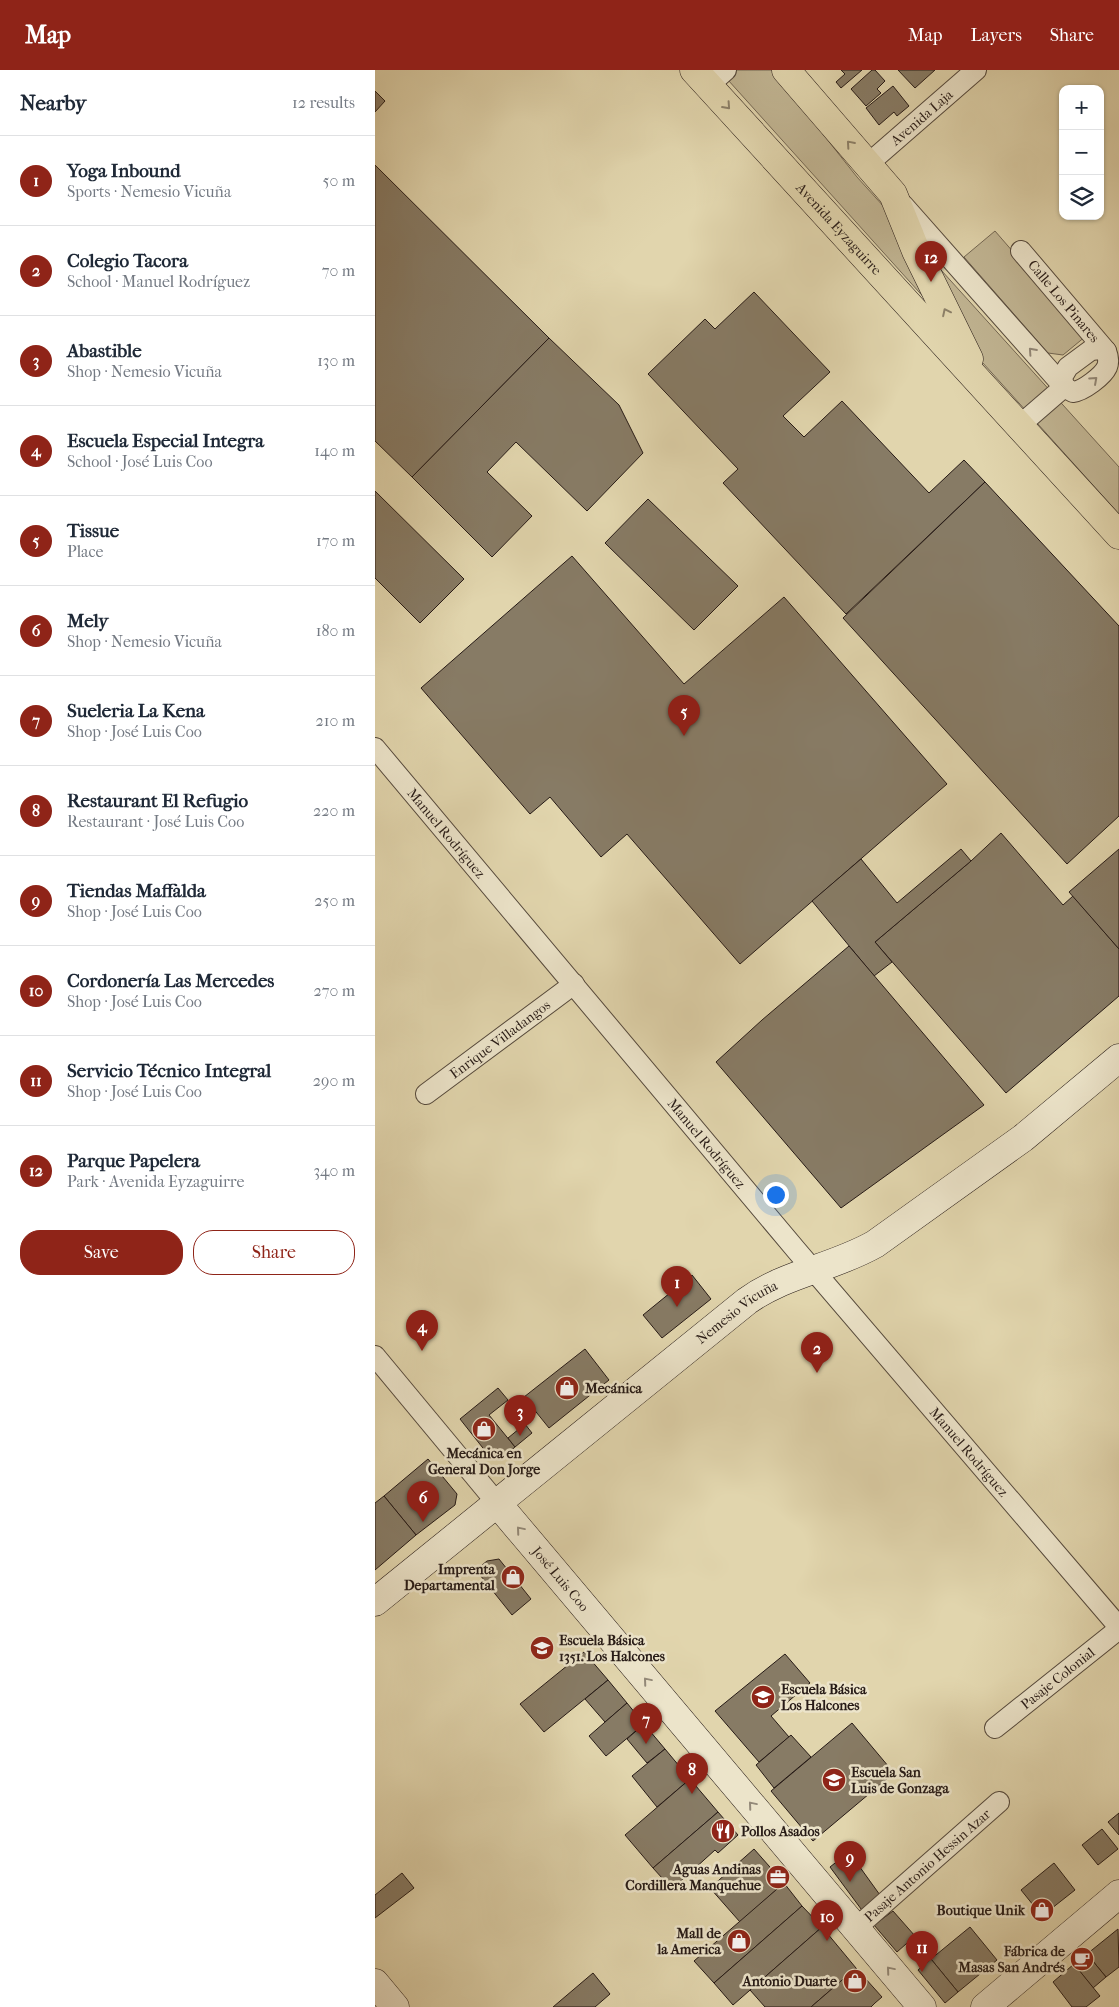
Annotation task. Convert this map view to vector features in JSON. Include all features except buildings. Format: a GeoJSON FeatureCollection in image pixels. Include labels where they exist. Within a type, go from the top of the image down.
{"type":"FeatureCollection","features":[{"type":"Feature","properties":{"kind":"main road","name":"Avenida Eyzaguirre"},"geometry":{"type":"LineString","coordinates":[[786,70],[893,194],[916,251],[983,387]]}},
{"type":"Feature","properties":{"kind":"main road","name":"Avenida Eyzaguirre"},"geometry":{"type":"LineString","coordinates":[[709,75],[983,387],[1119,535]]}},
{"type":"Feature","properties":{"kind":"street","name":"Avenida Laja"},"geometry":{"type":"LineString","coordinates":[[868,164],[976,70]]}},
{"type":"Feature","properties":{"kind":"street","name":"Avenida Eyzaguirre"},"geometry":{"type":"LineString","coordinates":[[893,194],[1064,387]]}},
{"type":"Feature","properties":{"kind":"street","name":"Calle Los Pinares"},"geometry":{"type":"LineString","coordinates":[[1021,251],[1112,346]]}},
{"type":"Feature","properties":{"kind":"street"},"geometry":{"type":"LineString","coordinates":[[1112,346],[1107,366],[1087,387],[1073,392],[1064,387],[1062,376],[1068,367],[1091,350],[1112,346]]}},
{"type":"Feature","properties":{"kind":"street"},"geometry":{"type":"LineString","coordinates":[[1019,426],[1064,387]]}},
{"type":"Feature","properties":{"kind":"street","name":"Manuel Rodríguez"},"geometry":{"type":"LineString","coordinates":[[375,748],[813,1269],[1119,1628]]}},
{"type":"Feature","properties":{"kind":"street","name":"Enrique Villadangos"},"geometry":{"type":"LineString","coordinates":[[426,1094],[573,984]]}},
{"type":"Feature","properties":{"kind":"street","name":"Nemesio Vicuña"},"geometry":{"type":"LineString","coordinates":[[375,1602],[747,1301],[774,1284],[852,1256],[875,1244],[1023,1138],[1119,1058]]}},
{"type":"Feature","properties":{"kind":"street","name":"José Luis Coo"},"geometry":{"type":"LineString","coordinates":[[375,1356],[922,2007]]}},
{"type":"Feature","properties":{"kind":"street","name":"Pasaje Colonial"},"geometry":{"type":"LineString","coordinates":[[995,1728],[1119,1628]]}},
{"type":"Feature","properties":{"kind":"street","name":"Pasaje Antonio Hessin Azar"},"geometry":{"type":"LineString","coordinates":[[855,1928],[999,1802]]}},
{"type":"Feature","properties":{"kind":"street"},"geometry":{"type":"LineString","coordinates":[[985,2007],[1119,1894]]}},
{"type":"Feature","properties":{"kind":"street"},"geometry":{"type":"LineString","coordinates":[[375,1983],[395,2007]]}},
{"type":"Feature","properties":{"kind":"shaded area"},"geometry":{"type":"Polygon","coordinates":[[[719,70],[772,70],[857,177],[1119,467],[1119,514],[719,70]]]}},
{"type":"Feature","properties":{"kind":"shaded area"},"geometry":{"type":"Polygon","coordinates":[[[995,231],[1086,336],[1063,355],[1048,353],[964,257],[995,231]]]}},
{"type":"Feature","properties":{"kind":"place","name":"Parque Papelera"},"geometry":{"type":"Point","coordinates":[931,282]}},
{"type":"Feature","properties":{"kind":"place","name":"Tissue"},"geometry":{"type":"Point","coordinates":[684,736]}},
{"type":"Feature","properties":{"kind":"place","name":"Yoga Inbound"},"geometry":{"type":"Point","coordinates":[677,1307]}},
{"type":"Feature","properties":{"kind":"place","name":"Escuela Especial Integra"},"geometry":{"type":"Point","coordinates":[422,1351]}},
{"type":"Feature","properties":{"kind":"place","name":"Colegio Tacora"},"geometry":{"type":"Point","coordinates":[817,1373]}},
{"type":"Feature","properties":{"kind":"place","name":"Mecánica"},"geometry":{"type":"Point","coordinates":[567,1388]}},
{"type":"Feature","properties":{"kind":"place","name":"Mecánica en General Don Jorge"},"geometry":{"type":"Point","coordinates":[484,1429]}},
{"type":"Feature","properties":{"kind":"place","name":"Abastible"},"geometry":{"type":"Point","coordinates":[520,1436]}},
{"type":"Feature","properties":{"kind":"place","name":"Mely"},"geometry":{"type":"Point","coordinates":[423,1522]}},
{"type":"Feature","properties":{"kind":"place","name":"Imprenta Departamental"},"geometry":{"type":"Point","coordinates":[513,1577]}},
{"type":"Feature","properties":{"kind":"place","name":"Escuela Básica 1351. Los Halcones"},"geometry":{"type":"Point","coordinates":[542,1648]}},
{"type":"Feature","properties":{"kind":"place","name":"Escuela Básica Los Halcones"},"geometry":{"type":"Point","coordinates":[763,1697]}},
{"type":"Feature","properties":{"kind":"place","name":"Sueleria La Kena"},"geometry":{"type":"Point","coordinates":[646,1744]}},
{"type":"Feature","properties":{"kind":"place","name":"Escuela San Luis de Gonzaga"},"geometry":{"type":"Point","coordinates":[834,1780]}},
{"type":"Feature","properties":{"kind":"place","name":"Restaurant El Refugio"},"geometry":{"type":"Point","coordinates":[692,1794]}},
{"type":"Feature","properties":{"kind":"place","name":"Pollos Asados"},"geometry":{"type":"Point","coordinates":[723,1831]}},
{"type":"Feature","properties":{"kind":"place","name":"Aguas Andinas Cordillera Manquehue"},"geometry":{"type":"Point","coordinates":[778,1877]}},
{"type":"Feature","properties":{"kind":"place","name":"Tiendas Maffalda"},"geometry":{"type":"Point","coordinates":[850,1882]}},
{"type":"Feature","properties":{"kind":"place","name":"Boutique Unik"},"geometry":{"type":"Point","coordinates":[1042,1910]}},
{"type":"Feature","properties":{"kind":"place","name":"Mall de la America"},"geometry":{"type":"Point","coordinates":[739,1941]}},
{"type":"Feature","properties":{"kind":"place","name":"Cordonería Las Mercedes"},"geometry":{"type":"Point","coordinates":[827,1941]}},
{"type":"Feature","properties":{"kind":"place","name":"Fábrica de Masas San Andrés"},"geometry":{"type":"Point","coordinates":[1082,1959]}},
{"type":"Feature","properties":{"kind":"place","name":"Servicio Técnico Integral"},"geometry":{"type":"Point","coordinates":[922,1972]}},
{"type":"Feature","properties":{"kind":"place","name":"Antonio Duarte"},"geometry":{"type":"Point","coordinates":[855,1981]}}]}
